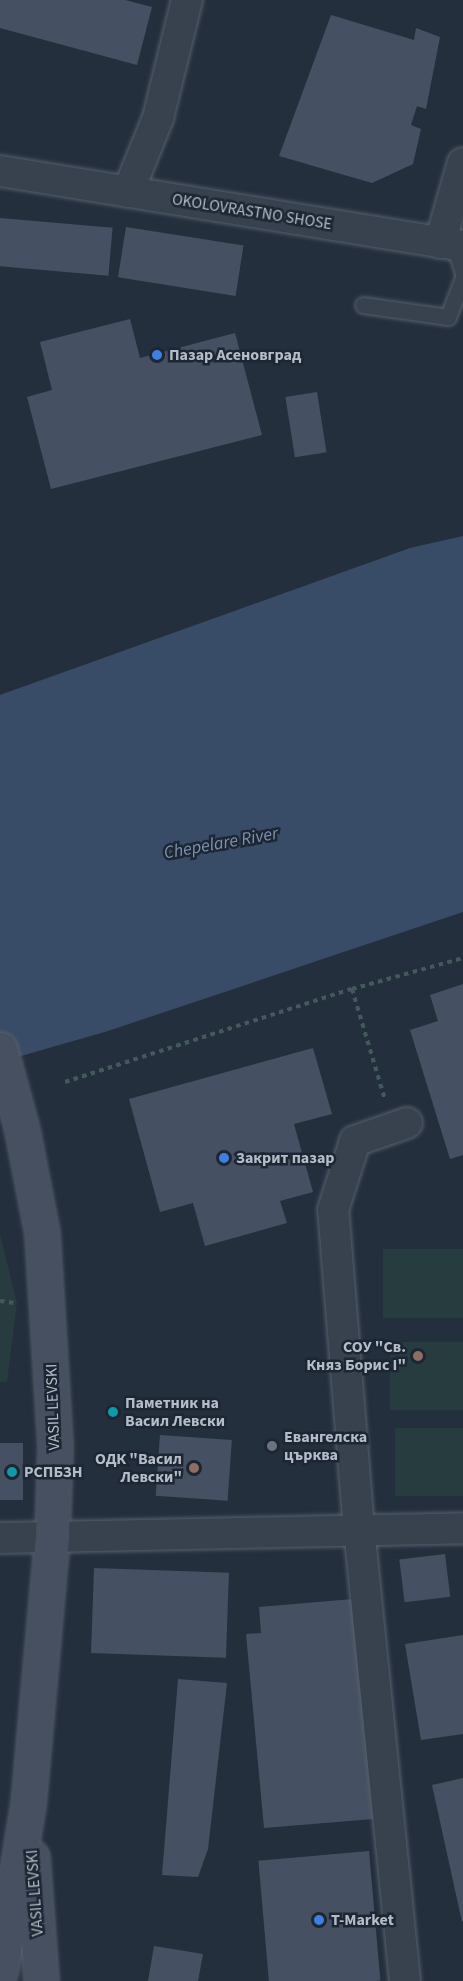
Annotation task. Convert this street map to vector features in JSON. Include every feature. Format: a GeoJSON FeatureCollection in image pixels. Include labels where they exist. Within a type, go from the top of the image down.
{"type":"FeatureCollection","features":[{"type":"Feature","properties":{"kind":"main road","name":"VASIL LEVSKI"},"geometry":{"type":"LineString","coordinates":[[0,1973],[28,1804],[52,1536],[55,1447],[42,1233],[22,1131],[2,1055]]}},
{"type":"Feature","properties":{"kind":"main road","name":"VASIL LEVSKI"},"geometry":{"type":"LineString","coordinates":[[28,1804],[41,1981]]}},
{"type":"Feature","properties":{"kind":"street"},"geometry":{"type":"LineString","coordinates":[[128,192],[158,118],[187,0]]}},
{"type":"Feature","properties":{"kind":"street"},"geometry":{"type":"LineString","coordinates":[[455,252],[463,163]]}},
{"type":"Feature","properties":{"kind":"street","name":"OKOLOVRASTNO SHOSE"},"geometry":{"type":"LineString","coordinates":[[0,171],[455,252]]}},
{"type":"Feature","properties":{"kind":"street"},"geometry":{"type":"LineString","coordinates":[[400,1125],[355,1141],[333,1210],[359,1530],[405,1981]]}},
{"type":"Feature","properties":{"kind":"street"},"geometry":{"type":"LineString","coordinates":[[0,1538],[463,1528]]}},
{"type":"Feature","properties":{"kind":"lane"},"geometry":{"type":"LineString","coordinates":[[363,305],[448,317],[463,278]]}},
{"type":"Feature","properties":{"kind":"path"},"geometry":{"type":"LineString","coordinates":[[65,1082],[352,989],[463,958]]}},
{"type":"Feature","properties":{"kind":"path"},"geometry":{"type":"LineString","coordinates":[[352,989],[400,1125]]}},
{"type":"Feature","properties":{"kind":"path"},"geometry":{"type":"LineString","coordinates":[[0,1300],[17,1303]]}},
{"type":"Feature","properties":{"kind":"green space"},"geometry":{"type":"Polygon","coordinates":[[[0,1234],[17,1303],[7,1382],[0,1382],[0,1234]]]}},
{"type":"Feature","properties":{"kind":"green space"},"geometry":{"type":"Polygon","coordinates":[[[383,1249],[463,1249],[463,1318],[383,1318],[383,1249]]]}},
{"type":"Feature","properties":{"kind":"green space"},"geometry":{"type":"Polygon","coordinates":[[[390,1342],[463,1342],[463,1410],[390,1410],[390,1342]]]}},
{"type":"Feature","properties":{"kind":"green space"},"geometry":{"type":"Polygon","coordinates":[[[395,1428],[463,1428],[463,1496],[395,1496],[395,1428]]]}},
{"type":"Feature","properties":{"kind":"water","name":"Chepelare River"},"geometry":{"type":"Polygon","coordinates":[[[463,536],[463,912],[108,1031],[0,1062],[0,695],[410,548],[463,536]]]}},
{"type":"Feature","properties":{"kind":"building"},"geometry":{"type":"Polygon","coordinates":[[[0,0],[125,0],[152,7],[137,65],[0,28],[0,0]]]}},
{"type":"Feature","properties":{"kind":"building"},"geometry":{"type":"Polygon","coordinates":[[[331,15],[414,40],[416,28],[440,37],[426,109],[417,106],[411,125],[421,129],[413,164],[372,183],[279,156],[331,15]]]}},
{"type":"Feature","properties":{"kind":"building"},"geometry":{"type":"Polygon","coordinates":[[[0,218],[113,228],[108,276],[0,266],[0,218]]]}},
{"type":"Feature","properties":{"kind":"building"},"geometry":{"type":"Polygon","coordinates":[[[126,227],[244,246],[236,296],[118,277],[126,227]]]}},
{"type":"Feature","properties":{"kind":"building"},"geometry":{"type":"Polygon","coordinates":[[[130,319],[140,358],[235,333],[262,435],[51,489],[27,397],[52,390],[40,342],[130,319]]]}},
{"type":"Feature","properties":{"kind":"building"},"geometry":{"type":"Polygon","coordinates":[[[317,392],[327,452],[295,457],[285,397],[317,392]]]}},
{"type":"Feature","properties":{"kind":"building"},"geometry":{"type":"Polygon","coordinates":[[[463,984],[463,1155],[450,1159],[410,1030],[438,1021],[430,995],[463,984]]]}},
{"type":"Feature","properties":{"kind":"building","name":"Закрит пазар"},"geometry":{"type":"Polygon","coordinates":[[[313,1048],[332,1114],[294,1124],[313,1192],[280,1201],[287,1223],[205,1246],[193,1203],[160,1212],[129,1099],[313,1048]]]}},
{"type":"Feature","properties":{"kind":"building","name":"ОДК \"Васил Левски\""},"geometry":{"type":"Polygon","coordinates":[[[160,1435],[232,1440],[228,1501],[156,1496],[160,1435]]]}},
{"type":"Feature","properties":{"kind":"building","name":"РСПБЗН"},"geometry":{"type":"Polygon","coordinates":[[[0,1443],[23,1443],[23,1500],[0,1500],[0,1443]]]}},
{"type":"Feature","properties":{"kind":"building"},"geometry":{"type":"Polygon","coordinates":[[[445,1554],[450,1597],[405,1602],[399,1560],[445,1554]]]}},
{"type":"Feature","properties":{"kind":"building"},"geometry":{"type":"Polygon","coordinates":[[[94,1568],[229,1573],[226,1658],[91,1653],[94,1568]]]}},
{"type":"Feature","properties":{"kind":"building"},"geometry":{"type":"Polygon","coordinates":[[[353,1599],[373,1819],[264,1828],[246,1634],[261,1633],[259,1607],[353,1599]]]}},
{"type":"Feature","properties":{"kind":"building"},"geometry":{"type":"Polygon","coordinates":[[[463,1635],[463,1734],[421,1740],[405,1644],[463,1635]]]}},
{"type":"Feature","properties":{"kind":"building"},"geometry":{"type":"Polygon","coordinates":[[[178,1679],[227,1683],[208,1849],[198,1877],[162,1875],[178,1679]]]}},
{"type":"Feature","properties":{"kind":"building"},"geometry":{"type":"Polygon","coordinates":[[[463,1778],[463,1921],[462,1922],[432,1785],[463,1778]]]}},
{"type":"Feature","properties":{"kind":"building","name":"T-Market"},"geometry":{"type":"Polygon","coordinates":[[[369,1851],[380,1981],[269,1981],[258,1861],[369,1851]]]}},
{"type":"Feature","properties":{"kind":"building"},"geometry":{"type":"Polygon","coordinates":[[[154,1946],[203,1954],[198,1981],[148,1981],[154,1946]]]}},
{"type":"Feature","properties":{"kind":"place","name":"Пазар Асеновград"},"geometry":{"type":"Point","coordinates":[157,355]}},
{"type":"Feature","properties":{"kind":"place","name":"Закрит пазар"},"geometry":{"type":"Point","coordinates":[224,1158]}},
{"type":"Feature","properties":{"kind":"place","name":"СОУ \"Св. Княз Борис I\""},"geometry":{"type":"Point","coordinates":[418,1356]}},
{"type":"Feature","properties":{"kind":"place","name":"Паметник на Васил Левски"},"geometry":{"type":"Point","coordinates":[113,1412]}},
{"type":"Feature","properties":{"kind":"place","name":"Евангелска църква"},"geometry":{"type":"Point","coordinates":[272,1446]}},
{"type":"Feature","properties":{"kind":"place","name":"ОДК \"Васил Левски\""},"geometry":{"type":"Point","coordinates":[194,1468]}},
{"type":"Feature","properties":{"kind":"place","name":"РСПБЗН"},"geometry":{"type":"Point","coordinates":[12,1472]}},
{"type":"Feature","properties":{"kind":"place","name":"T-Market"},"geometry":{"type":"Point","coordinates":[319,1920]}}]}
